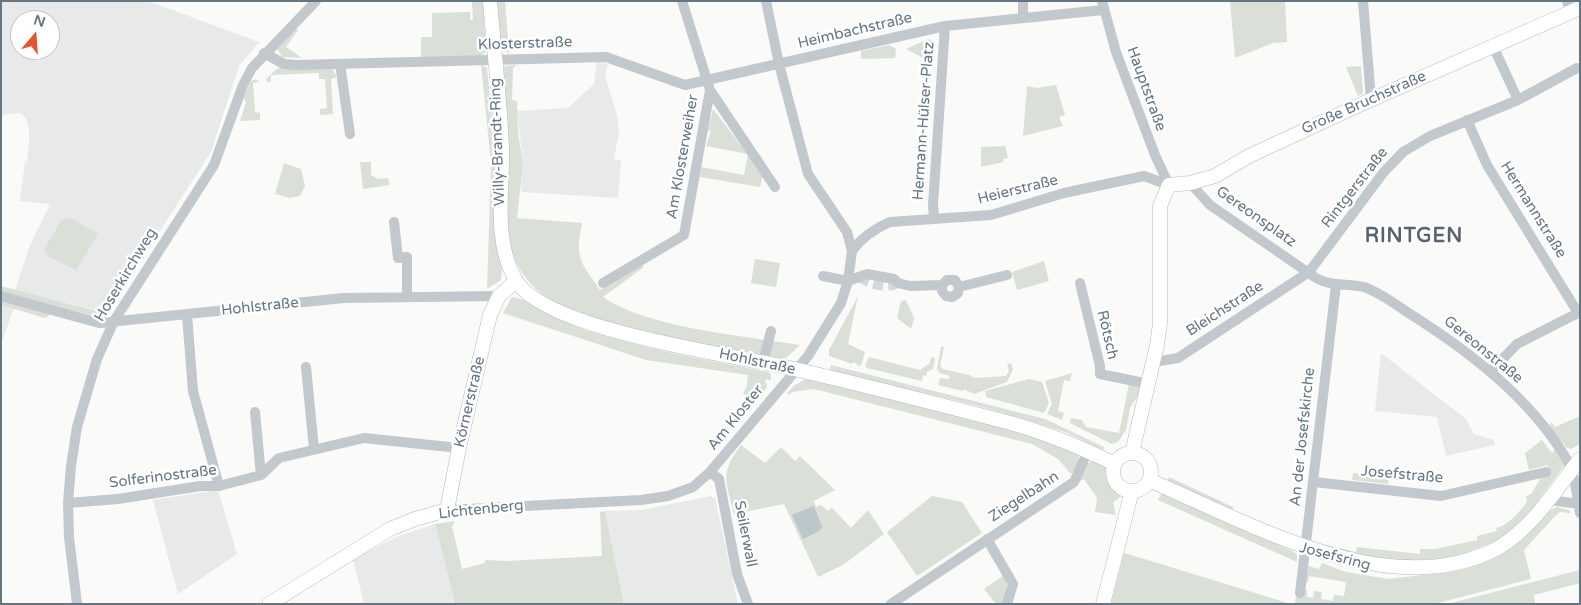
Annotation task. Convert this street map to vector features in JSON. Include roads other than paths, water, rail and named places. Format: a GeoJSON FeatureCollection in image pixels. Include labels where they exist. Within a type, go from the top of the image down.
{"type":"FeatureCollection","features":[{"type":"Feature","properties":{"kind":"main road","name":"Willy-Brandt-Ring"},"geometry":{"type":"LineString","coordinates":[[490,1],[502,146],[502,242],[516,281]]}},
{"type":"Feature","properties":{"kind":"main road","name":"Große Bruchstraße"},"geometry":{"type":"LineString","coordinates":[[1169,185],[1190,183],[1215,176],[1249,156],[1493,46],[1572,7]]}},
{"type":"Feature","properties":{"kind":"main road"},"geometry":{"type":"LineString","coordinates":[[1132,453],[1154,362],[1160,324],[1160,206],[1169,185]]}},
{"type":"Feature","properties":{"kind":"main road"},"geometry":{"type":"LineString","coordinates":[[499,296],[516,281]]}},
{"type":"Feature","properties":{"kind":"main road","name":"Hohlstraße"},"geometry":{"type":"LineString","coordinates":[[516,281],[526,291],[552,307],[586,322],[638,338],[763,362],[1002,420],[1044,433],[1115,464]]}},
{"type":"Feature","properties":{"kind":"main road","name":"Körnerstraße"},"geometry":{"type":"LineString","coordinates":[[447,510],[459,448],[490,315],[499,296]]}},
{"type":"Feature","properties":{"kind":"main road"},"geometry":{"type":"LineString","coordinates":[[1132,453],[1139,454],[1151,467],[1150,480],[1142,488],[1132,491],[1120,486],[1114,476],[1115,464],[1122,456],[1132,453]]}},
{"type":"Feature","properties":{"kind":"main road","name":"Josefsring"},"geometry":{"type":"LineString","coordinates":[[1150,480],[1265,535],[1339,562],[1386,570],[1434,570],[1454,567],[1473,561],[1499,548],[1527,526],[1576,465]]}},
{"type":"Feature","properties":{"kind":"main road"},"geometry":{"type":"LineString","coordinates":[[1103,604],[1132,491]]}},
{"type":"Feature","properties":{"kind":"main road","name":"Lichtenberg"},"geometry":{"type":"LineString","coordinates":[[268,604],[390,529],[415,519],[447,510]]}},
{"type":"Feature","properties":{"kind":"street","name":"Hoserkirchweg"},"geometry":{"type":"LineString","coordinates":[[77,604],[68,503],[76,427],[94,368],[114,321],[214,165],[243,85],[257,60],[316,1]]}},
{"type":"Feature","properties":{"kind":"street","name":"Am Klosterweiher"},"geometry":{"type":"LineString","coordinates":[[603,283],[684,235],[710,90],[705,80],[682,1]]}},
{"type":"Feature","properties":{"kind":"street"},"geometry":{"type":"LineString","coordinates":[[766,1],[779,64],[808,174],[847,232],[852,251]]}},
{"type":"Feature","properties":{"kind":"street"},"geometry":{"type":"LineString","coordinates":[[1023,1],[1024,17]]}},
{"type":"Feature","properties":{"kind":"street"},"geometry":{"type":"LineString","coordinates":[[1362,1],[1372,99]]}},
{"type":"Feature","properties":{"kind":"street","name":"Heimbachstraße"},"geometry":{"type":"LineString","coordinates":[[705,80],[945,26],[1102,6]]}},
{"type":"Feature","properties":{"kind":"street","name":"Hauptstraße"},"geometry":{"type":"LineString","coordinates":[[1102,6],[1155,156],[1169,185]]}},
{"type":"Feature","properties":{"kind":"street","name":"Hermann-Hülser-Platz"},"geometry":{"type":"LineString","coordinates":[[934,218],[933,205],[945,26]]}},
{"type":"Feature","properties":{"kind":"street"},"geometry":{"type":"LineString","coordinates":[[1493,46],[1518,100]]}},
{"type":"Feature","properties":{"kind":"street","name":"Klosterstraße"},"geometry":{"type":"LineString","coordinates":[[264,53],[284,64],[358,64],[606,57],[685,85],[705,80]]}},
{"type":"Feature","properties":{"kind":"street"},"geometry":{"type":"LineString","coordinates":[[340,64],[350,134]]}},
{"type":"Feature","properties":{"kind":"street","name":"Rintgerstraße"},"geometry":{"type":"LineString","coordinates":[[1309,272],[1383,173],[1402,152],[1430,136],[1518,100],[1577,68]]}},
{"type":"Feature","properties":{"kind":"street"},"geometry":{"type":"LineString","coordinates":[[710,90],[775,187]]}},
{"type":"Feature","properties":{"kind":"street","name":"Hermannstraße"},"geometry":{"type":"LineString","coordinates":[[1467,120],[1487,165],[1579,312]]}},
{"type":"Feature","properties":{"kind":"street","name":"Heierstraße"},"geometry":{"type":"LineString","coordinates":[[852,251],[860,240],[877,227],[890,222],[991,215],[1064,194],[1144,176],[1169,185]]}},
{"type":"Feature","properties":{"kind":"street","name":"Gereonsplatz"},"geometry":{"type":"LineString","coordinates":[[1190,183],[1210,205],[1309,272]]}},
{"type":"Feature","properties":{"kind":"street"},"geometry":{"type":"LineString","coordinates":[[394,222],[398,258],[407,257],[407,296]]}},
{"type":"Feature","properties":{"kind":"street","name":"Am Kloster"},"geometry":{"type":"LineString","coordinates":[[710,472],[797,370],[824,331],[841,303],[848,280],[852,251]]}},
{"type":"Feature","properties":{"kind":"street","name":"Gereonstraße"},"geometry":{"type":"LineString","coordinates":[[1309,272],[1325,283],[1365,288],[1399,307],[1462,348],[1490,372],[1541,423],[1565,456],[1576,465],[1579,507]]}},
{"type":"Feature","properties":{"kind":"street","name":"Bleichstraße"},"geometry":{"type":"LineString","coordinates":[[1154,362],[1178,358],[1309,272]]}},
{"type":"Feature","properties":{"kind":"street"},"geometry":{"type":"LineString","coordinates":[[824,276],[848,280],[867,274],[894,279],[898,283],[910,286],[942,285],[947,280],[955,280],[959,287],[1007,275]]}},
{"type":"Feature","properties":{"kind":"street","name":"Rötsch"},"geometry":{"type":"LineString","coordinates":[[1080,283],[1100,366],[1100,374],[1149,384]]}},
{"type":"Feature","properties":{"kind":"street","name":"An der Josefskirche"},"geometry":{"type":"LineString","coordinates":[[1300,593],[1336,285]]}},
{"type":"Feature","properties":{"kind":"street","name":"Hohlstraße"},"geometry":{"type":"LineString","coordinates":[[1,296],[99,323],[344,298],[407,296],[489,298],[499,296]]}},
{"type":"Feature","properties":{"kind":"street"},"geometry":{"type":"LineString","coordinates":[[1490,372],[1517,344],[1579,312]]}},
{"type":"Feature","properties":{"kind":"street"},"geometry":{"type":"LineString","coordinates":[[187,315],[193,391],[219,486]]}},
{"type":"Feature","properties":{"kind":"street"},"geometry":{"type":"LineString","coordinates":[[763,362],[771,331]]}},
{"type":"Feature","properties":{"kind":"street"},"geometry":{"type":"LineString","coordinates":[[306,367],[314,449]]}},
{"type":"Feature","properties":{"kind":"street"},"geometry":{"type":"LineString","coordinates":[[255,412],[261,475]]}},
{"type":"Feature","properties":{"kind":"street","name":"Solferinostraße"},"geometry":{"type":"LineString","coordinates":[[68,503],[118,499],[200,486],[219,486],[261,475],[279,458],[364,438],[459,448]]}},
{"type":"Feature","properties":{"kind":"street","name":"Ziegelbahn"},"geometry":{"type":"LineString","coordinates":[[891,604],[1074,482],[1088,451]]}},
{"type":"Feature","properties":{"kind":"street","name":"Lichtenberg"},"geometry":{"type":"LineString","coordinates":[[447,510],[668,496],[693,487],[710,472]]}},
{"type":"Feature","properties":{"kind":"street","name":"Seilerwall"},"geometry":{"type":"LineString","coordinates":[[710,472],[720,480],[737,574],[748,604]]}},
{"type":"Feature","properties":{"kind":"street","name":"Josefstraße"},"geometry":{"type":"LineString","coordinates":[[1314,482],[1441,496],[1546,472]]}},
{"type":"Feature","properties":{"kind":"street"},"geometry":{"type":"LineString","coordinates":[[1549,500],[1579,507]]}},
{"type":"Feature","properties":{"kind":"street","name":"Ziegelbahn"},"geometry":{"type":"LineString","coordinates":[[987,539],[1013,584],[1007,604]]}},
{"type":"Feature","properties":{"kind":"tunnel"},"geometry":{"type":"LineString","coordinates":[[860,277],[878,285],[889,286],[898,283]]}},
{"type":"Feature","properties":{"kind":"district","name":"RINTGEN"},"geometry":{"type":"Point","coordinates":[1414,237]}}]}
